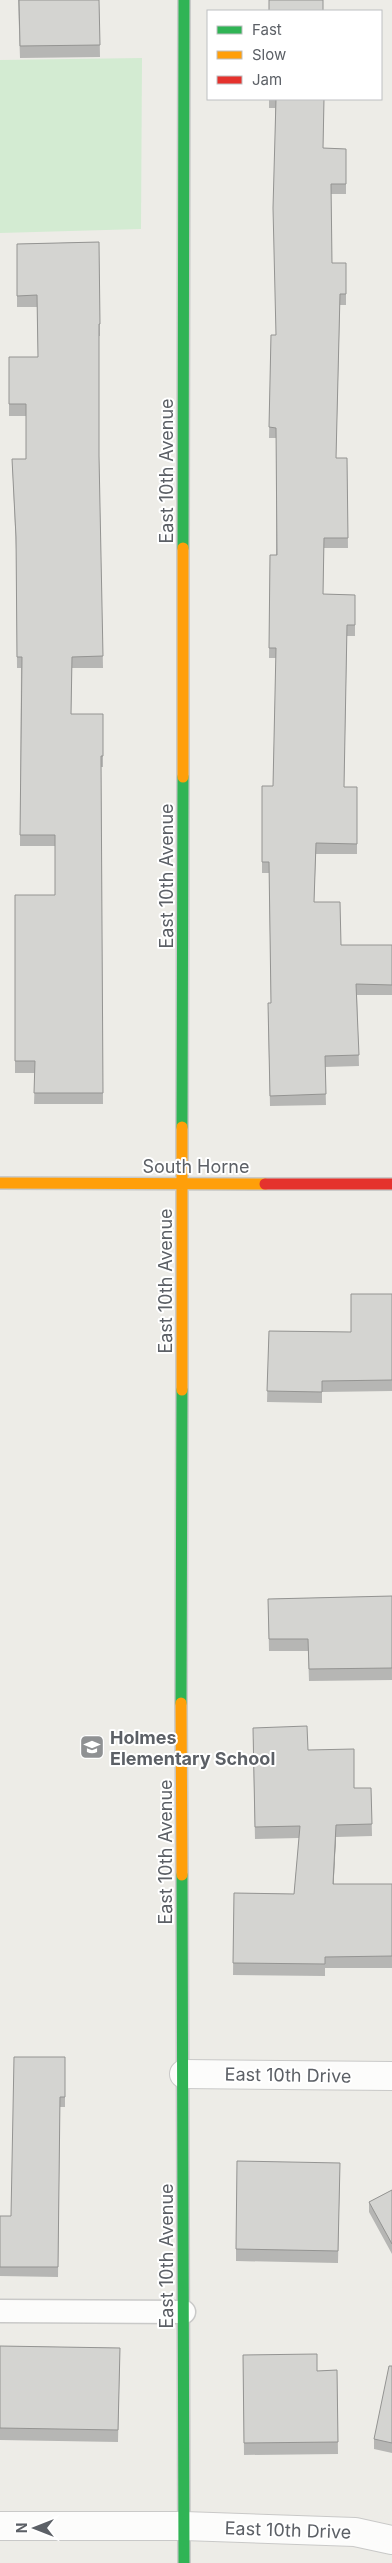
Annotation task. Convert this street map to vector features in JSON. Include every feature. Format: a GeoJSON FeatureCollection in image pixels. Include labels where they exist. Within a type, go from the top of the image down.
{"type":"FeatureCollection","features":[{"type":"Feature","properties":{"kind":"street","name":"East 10th Avenue"},"geometry":{"type":"LineString","coordinates":[[184,0],[184,1183],[181,1695],[184,2074],[184,2563]]}},
{"type":"Feature","properties":{"kind":"street","name":"South Horne"},"geometry":{"type":"LineString","coordinates":[[0,1183],[392,1184]]}},
{"type":"Feature","properties":{"kind":"street","name":"East 10th Drive"},"geometry":{"type":"LineString","coordinates":[[184,2074],[392,2076]]}},
{"type":"Feature","properties":{"kind":"street","name":"East 10th Drive"},"geometry":{"type":"LineString","coordinates":[[0,2526],[184,2526],[355,2532],[392,2540]]}},
{"type":"Feature","properties":{"kind":"lane"},"geometry":{"type":"LineString","coordinates":[[0,2311],[184,2312]]}},
{"type":"Feature","properties":{"kind":"green space"},"geometry":{"type":"Polygon","coordinates":[[[142,58],[141,229],[0,233],[0,60],[142,58]]]}},
{"type":"Feature","properties":{"kind":"building"},"geometry":{"type":"Polygon","coordinates":[[[19,0],[99,0],[100,45],[20,46],[19,0]]]}},
{"type":"Feature","properties":{"kind":"building"},"geometry":{"type":"Polygon","coordinates":[[[269,0],[323,0],[323,10],[269,10],[269,0]]]}},
{"type":"Feature","properties":{"kind":"building"},"geometry":{"type":"Polygon","coordinates":[[[276,100],[324,100],[323,148],[346,149],[346,184],[331,184],[332,263],[346,263],[346,294],[340,294],[336,458],[347,458],[348,538],[324,538],[323,594],[355,595],[355,625],[347,625],[344,787],[357,787],[357,844],[316,843],[314,902],[340,902],[341,945],[392,945],[392,985],[356,984],[359,1055],[325,1056],[326,1094],[270,1096],[268,1003],[271,1003],[269,862],[262,862],[262,786],[273,786],[276,648],[269,648],[270,555],[277,555],[276,428],[269,427],[271,335],[276,335],[273,208],[276,100]]]}},
{"type":"Feature","properties":{"kind":"building"},"geometry":{"type":"Polygon","coordinates":[[[99,242],[99,456],[103,656],[72,657],[71,714],[103,714],[103,756],[101,756],[103,1093],[34,1093],[35,1061],[15,1061],[15,895],[55,895],[55,835],[20,835],[22,657],[17,657],[16,537],[12,459],[26,459],[26,404],[9,404],[9,357],[38,357],[37,295],[17,296],[17,244],[99,242]]]}},
{"type":"Feature","properties":{"kind":"building"},"geometry":{"type":"Polygon","coordinates":[[[351,1294],[392,1294],[392,1380],[322,1381],[322,1392],[267,1391],[269,1331],[351,1332],[351,1294]]]}},
{"type":"Feature","properties":{"kind":"building"},"geometry":{"type":"Polygon","coordinates":[[[392,1596],[392,1668],[309,1669],[308,1639],[269,1639],[268,1599],[392,1596]]]}},
{"type":"Feature","properties":{"kind":"building"},"geometry":{"type":"Polygon","coordinates":[[[307,1726],[308,1750],[354,1749],[354,1788],[371,1788],[372,1824],[336,1825],[333,1884],[392,1884],[392,1956],[325,1957],[325,1964],[233,1963],[234,1893],[294,1894],[300,1826],[255,1827],[253,1728],[307,1726]]]}},
{"type":"Feature","properties":{"kind":"building"},"geometry":{"type":"Polygon","coordinates":[[[14,2057],[65,2057],[65,2097],[60,2097],[58,2267],[0,2267],[0,2216],[11,2216],[14,2057]]]}},
{"type":"Feature","properties":{"kind":"building"},"geometry":{"type":"Polygon","coordinates":[[[237,2161],[340,2163],[338,2251],[236,2249],[237,2161]]]}},
{"type":"Feature","properties":{"kind":"building"},"geometry":{"type":"Polygon","coordinates":[[[392,2190],[392,2244],[369,2202],[392,2190]]]}},
{"type":"Feature","properties":{"kind":"building"},"geometry":{"type":"Polygon","coordinates":[[[0,2346],[120,2348],[118,2430],[0,2428],[0,2346]]]}},
{"type":"Feature","properties":{"kind":"building"},"geometry":{"type":"Polygon","coordinates":[[[317,2354],[317,2371],[337,2370],[338,2442],[244,2443],[243,2355],[317,2354]]]}},
{"type":"Feature","properties":{"kind":"building"},"geometry":{"type":"Polygon","coordinates":[[[389,2366],[392,2366],[392,2443],[374,2439],[389,2366]]]}},
{"type":"Feature","properties":{"kind":"traffic: fast"},"geometry":{"type":"LineString","coordinates":[[183,548],[184,0]]}},
{"type":"Feature","properties":{"kind":"traffic: fast"},"geometry":{"type":"LineString","coordinates":[[182,1127],[183,777]]}},
{"type":"Feature","properties":{"kind":"traffic: fast"},"geometry":{"type":"LineString","coordinates":[[181,1703],[182,1390]]}},
{"type":"Feature","properties":{"kind":"traffic: fast"},"geometry":{"type":"LineString","coordinates":[[182,1875],[184,2563]]}},
{"type":"Feature","properties":{"kind":"traffic: slow"},"geometry":{"type":"LineString","coordinates":[[183,548],[183,777]]}},
{"type":"Feature","properties":{"kind":"traffic: slow"},"geometry":{"type":"LineString","coordinates":[[182,1127],[182,1390]]}},
{"type":"Feature","properties":{"kind":"traffic: slow"},"geometry":{"type":"LineString","coordinates":[[0,1183],[265,1184]]}},
{"type":"Feature","properties":{"kind":"traffic: slow"},"geometry":{"type":"LineString","coordinates":[[181,1703],[182,1875]]}},
{"type":"Feature","properties":{"kind":"traffic: jam"},"geometry":{"type":"LineString","coordinates":[[265,1184],[392,1184]]}},
{"type":"Feature","properties":{"kind":"place","name":"Holmes Elementary School"},"geometry":{"type":"Point","coordinates":[92,1747]}}]}
